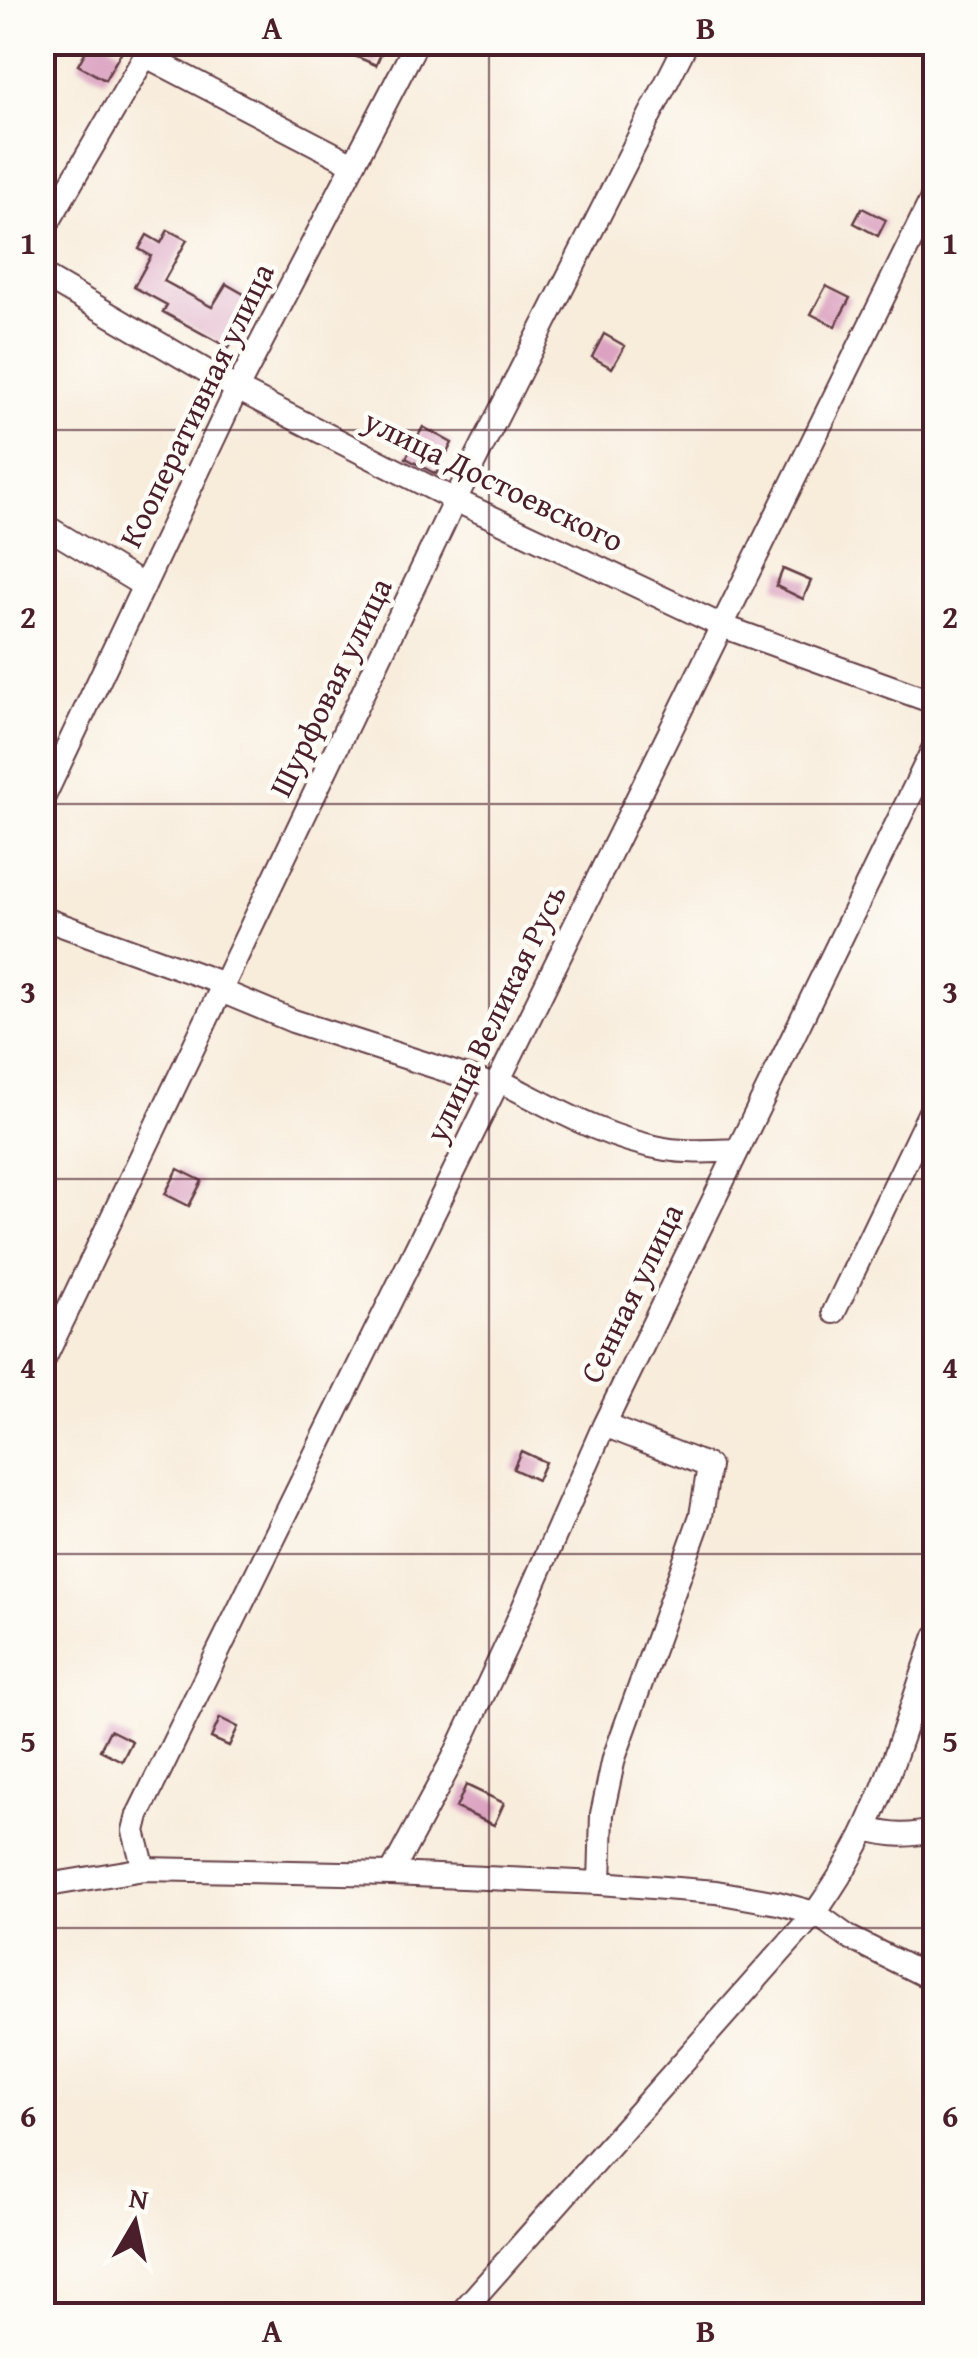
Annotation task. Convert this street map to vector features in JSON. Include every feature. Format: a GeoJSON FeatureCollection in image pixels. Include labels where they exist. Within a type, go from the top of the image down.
{"type":"FeatureCollection","features":[{"type":"Feature","properties":{"kind":"street","name":"Кооперативная улица"},"geometry":{"type":"LineString","coordinates":[[42,801],[237,388],[417,42]]}},
{"type":"Feature","properties":{"kind":"street","name":"Шурфовая улица"},"geometry":{"type":"LineString","coordinates":[[42,1364],[456,500],[687,42]]}},
{"type":"Feature","properties":{"kind":"street"},"geometry":{"type":"LineString","coordinates":[[42,234],[150,49],[354,164]]}},
{"type":"Feature","properties":{"kind":"street","name":"улица Великая Русь"},"geometry":{"type":"LineString","coordinates":[[144,1868],[134,1831],[138,1814],[936,190]]}},
{"type":"Feature","properties":{"kind":"street","name":"улица Достоевского"},"geometry":{"type":"LineString","coordinates":[[42,276],[237,388],[456,500],[722,626],[936,703]]}},
{"type":"Feature","properties":{"kind":"street"},"geometry":{"type":"LineString","coordinates":[[42,524],[144,586]]}},
{"type":"Feature","properties":{"kind":"street","name":"Сенная улица"},"geometry":{"type":"LineString","coordinates":[[392,1874],[453,1759],[604,1425],[936,742]]}},
{"type":"Feature","properties":{"kind":"street"},"geometry":{"type":"LineString","coordinates":[[42,918],[223,988],[293,1021],[497,1083],[629,1142],[669,1150],[736,1150]]}},
{"type":"Feature","properties":{"kind":"street"},"geometry":{"type":"LineString","coordinates":[[834,1312],[936,1100]]}},
{"type":"Feature","properties":{"kind":"street"},"geometry":{"type":"LineString","coordinates":[[600,1883],[602,1814],[614,1758],[701,1516],[709,1466],[604,1425]]}},
{"type":"Feature","properties":{"kind":"street"},"geometry":{"type":"LineString","coordinates":[[469,2311],[815,1913],[866,1829],[936,1636]]}},
{"type":"Feature","properties":{"kind":"street"},"geometry":{"type":"LineString","coordinates":[[866,1829],[908,1836],[936,1830]]}},
{"type":"Feature","properties":{"kind":"street"},"geometry":{"type":"LineString","coordinates":[[42,1886],[144,1868],[392,1874],[716,1892],[815,1913],[848,1937],[936,1981]]}},
{"type":"Feature","properties":{"kind":"building"},"geometry":{"type":"Polygon","coordinates":[[[91,42],[107,42],[122,51],[105,80],[78,65],[91,42]]]}},
{"type":"Feature","properties":{"kind":"building"},"geometry":{"type":"Polygon","coordinates":[[[355,42],[386,42],[376,65],[350,54],[355,42]]]}},
{"type":"Feature","properties":{"kind":"building"},"geometry":{"type":"Polygon","coordinates":[[[862,208],[886,220],[878,236],[854,223],[862,208]]]}},
{"type":"Feature","properties":{"kind":"building"},"geometry":{"type":"Polygon","coordinates":[[[168,230],[187,240],[164,281],[212,307],[226,284],[256,301],[229,348],[163,312],[167,305],[134,287],[151,256],[139,249],[147,235],[161,243],[168,230]]]}},
{"type":"Feature","properties":{"kind":"building"},"geometry":{"type":"Polygon","coordinates":[[[826,286],[850,298],[835,326],[811,314],[826,286]]]}},
{"type":"Feature","properties":{"kind":"building"},"geometry":{"type":"Polygon","coordinates":[[[604,334],[625,346],[612,368],[592,357],[604,334]]]}},
{"type":"Feature","properties":{"kind":"building"},"geometry":{"type":"Polygon","coordinates":[[[423,427],[452,443],[436,474],[406,458],[423,427]]]}},
{"type":"Feature","properties":{"kind":"building"},"geometry":{"type":"Polygon","coordinates":[[[783,569],[811,581],[803,599],[776,586],[783,569]]]}},
{"type":"Feature","properties":{"kind":"building"},"geometry":{"type":"Polygon","coordinates":[[[178,1169],[202,1181],[189,1206],[165,1194],[178,1169]]]}},
{"type":"Feature","properties":{"kind":"building"},"geometry":{"type":"Polygon","coordinates":[[[521,1451],[545,1462],[537,1480],[513,1469],[521,1451]]]}},
{"type":"Feature","properties":{"kind":"building"},"geometry":{"type":"Polygon","coordinates":[[[220,1718],[238,1727],[229,1746],[211,1738],[220,1718]]]}},
{"type":"Feature","properties":{"kind":"building"},"geometry":{"type":"Polygon","coordinates":[[[110,1730],[132,1741],[122,1761],[100,1750],[110,1730]]]}},
{"type":"Feature","properties":{"kind":"building"},"geometry":{"type":"Polygon","coordinates":[[[466,1785],[504,1803],[494,1825],[456,1808],[466,1785]]]}}]}
